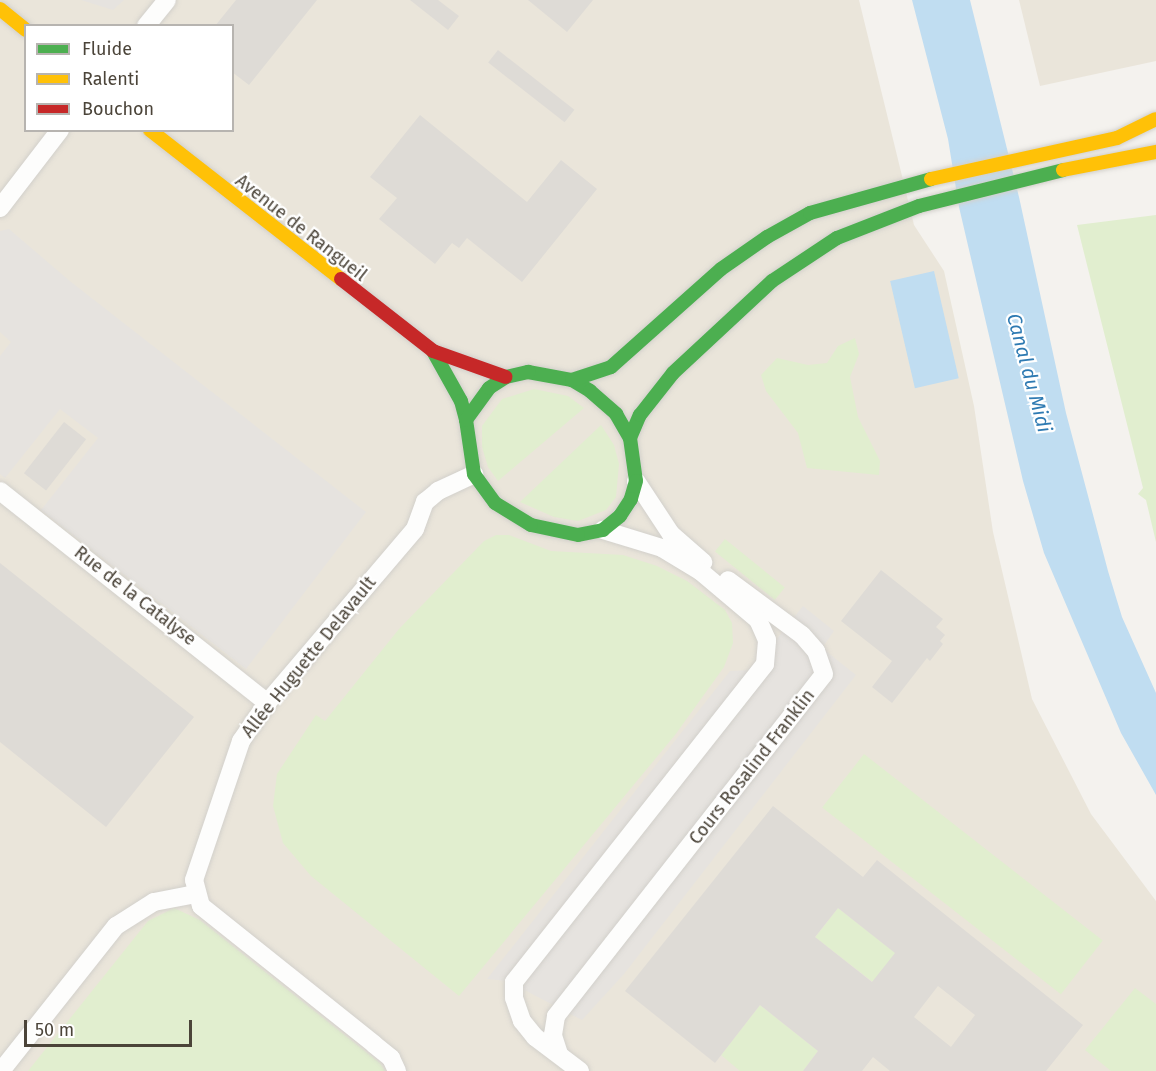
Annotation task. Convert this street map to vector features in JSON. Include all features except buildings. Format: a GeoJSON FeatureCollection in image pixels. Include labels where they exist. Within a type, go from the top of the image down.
{"type":"FeatureCollection","features":[{"type":"Feature","properties":{"kind":"street"},"geometry":{"type":"LineString","coordinates":[[148,24],[167,0]]}},
{"type":"Feature","properties":{"kind":"street"},"geometry":{"type":"LineString","coordinates":[[0,9],[24,28]]}},
{"type":"Feature","properties":{"kind":"street"},"geometry":{"type":"LineString","coordinates":[[572,380],[611,367],[721,269],[784,227],[827,207],[914,183],[1117,138],[1156,119]]}},
{"type":"Feature","properties":{"kind":"street"},"geometry":{"type":"LineString","coordinates":[[0,208],[58,132]]}},
{"type":"Feature","properties":{"kind":"street","name":"Avenue de Rangueil"},"geometry":{"type":"LineString","coordinates":[[153,132],[433,351],[506,377]]}},
{"type":"Feature","properties":{"kind":"street"},"geometry":{"type":"LineString","coordinates":[[630,438],[640,415],[662,385],[772,281],[863,225],[919,206],[1049,173],[1156,152]]}},
{"type":"Feature","properties":{"kind":"street","name":"Avenue de Rangueil"},"geometry":{"type":"LineString","coordinates":[[433,351],[461,401],[466,420]]}},
{"type":"Feature","properties":{"kind":"street"},"geometry":{"type":"LineString","coordinates":[[528,372],[572,380],[607,403],[630,438],[636,481],[620,516],[603,530],[578,535],[531,525],[495,503],[474,474],[466,420],[489,388],[506,377],[528,372]]}},
{"type":"Feature","properties":{"kind":"street","name":"Allée Huguette Delavault"},"geometry":{"type":"LineString","coordinates":[[196,894],[194,880],[241,741],[267,703],[415,529],[425,502],[438,491],[474,474]]}},
{"type":"Feature","properties":{"kind":"street","name":"Cours Rosalind Franklin"},"geometry":{"type":"LineString","coordinates":[[559,1054],[553,1035],[556,1016],[824,674],[816,651],[802,635],[670,534],[636,481]]}},
{"type":"Feature","properties":{"kind":"street","name":"Rue de la Catalyse"},"geometry":{"type":"LineString","coordinates":[[0,491],[225,666],[267,703]]}},
{"type":"Feature","properties":{"kind":"street"},"geometry":{"type":"LineString","coordinates":[[580,1071],[535,1037],[522,1021],[513,998],[514,982],[765,664],[767,640],[758,620],[700,571],[662,548],[603,530]]}},
{"type":"Feature","properties":{"kind":"street"},"geometry":{"type":"LineString","coordinates":[[2,1071],[116,926],[154,902],[196,894],[201,906],[391,1058],[397,1071]]}},
{"type":"Feature","properties":{"kind":"shaded area"},"geometry":{"type":"Polygon","coordinates":[[[0,0],[859,0],[914,225],[944,271],[974,406],[993,532],[1032,699],[1091,814],[1156,901],[1156,1071],[0,1071],[0,0]]]}},
{"type":"Feature","properties":{"kind":"shaded area"},"geometry":{"type":"Polygon","coordinates":[[[81,0],[124,0],[113,10],[81,0]]]}},
{"type":"Feature","properties":{"kind":"shaded area"},"geometry":{"type":"Polygon","coordinates":[[[1019,0],[1156,0],[1156,61],[1040,86],[1019,0]]]}},
{"type":"Feature","properties":{"kind":"shaded area"},"geometry":{"type":"Polygon","coordinates":[[[9,229],[71,282],[366,512],[246,669],[41,510],[98,438],[60,409],[5,478],[0,474],[0,356],[11,342],[0,332],[0,231],[9,229]]]}},
{"type":"Feature","properties":{"kind":"shaded area"},"geometry":{"type":"Polygon","coordinates":[[[803,606],[834,631],[822,648],[856,675],[624,974],[582,1020],[507,981],[487,979],[730,671],[752,670],[803,606]]]}},
{"type":"Feature","properties":{"kind":"green space"},"geometry":{"type":"Polygon","coordinates":[[[1156,215],[1156,542],[1146,500],[1138,494],[1143,488],[1077,225],[1156,215]]]}},
{"type":"Feature","properties":{"kind":"green space"},"geometry":{"type":"Polygon","coordinates":[[[855,338],[859,354],[850,377],[858,417],[880,461],[879,475],[807,468],[798,433],[766,391],[761,375],[777,358],[808,365],[827,363],[838,346],[855,338]]]}},
{"type":"Feature","properties":{"kind":"green space"},"geometry":{"type":"Polygon","coordinates":[[[534,389],[568,396],[584,408],[498,481],[488,467],[482,447],[482,426],[502,399],[534,389]]]}},
{"type":"Feature","properties":{"kind":"green space"},"geometry":{"type":"Polygon","coordinates":[[[601,425],[614,445],[619,464],[616,497],[606,510],[578,521],[554,517],[520,502],[601,425]]]}},
{"type":"Feature","properties":{"kind":"green space"},"geometry":{"type":"Polygon","coordinates":[[[496,535],[509,535],[551,551],[623,555],[657,566],[687,581],[725,610],[732,623],[733,643],[724,667],[675,735],[459,996],[311,876],[283,843],[273,806],[277,774],[316,715],[325,721],[399,629],[484,541],[496,535]]]}},
{"type":"Feature","properties":{"kind":"green space"},"geometry":{"type":"Polygon","coordinates":[[[725,539],[785,587],[775,600],[715,551],[725,539]]]}},
{"type":"Feature","properties":{"kind":"green space"},"geometry":{"type":"Polygon","coordinates":[[[864,754],[1103,941],[1061,994],[822,808],[864,754]]]}},
{"type":"Feature","properties":{"kind":"green space"},"geometry":{"type":"Polygon","coordinates":[[[174,908],[200,920],[380,1063],[385,1071],[28,1071],[148,921],[174,908]]]}},
{"type":"Feature","properties":{"kind":"green space"},"geometry":{"type":"Polygon","coordinates":[[[838,908],[896,953],[873,982],[815,937],[838,908]]]}},
{"type":"Feature","properties":{"kind":"green space"},"geometry":{"type":"Polygon","coordinates":[[[1135,988],[1156,1004],[1156,1071],[1111,1071],[1085,1050],[1135,988]]]}},
{"type":"Feature","properties":{"kind":"green space"},"geometry":{"type":"Polygon","coordinates":[[[760,1005],[818,1051],[803,1071],[740,1071],[721,1055],[760,1005]]]}},
{"type":"Feature","properties":{"kind":"water","name":"Canal du Midi"},"geometry":{"type":"Polygon","coordinates":[[[912,0],[970,0],[1019,197],[1066,413],[1108,571],[1122,617],[1156,693],[1156,795],[1121,733],[1044,553],[1023,481],[959,207],[948,139],[912,0]]]}},
{"type":"Feature","properties":{"kind":"water"},"geometry":{"type":"Polygon","coordinates":[[[934,271],[959,378],[915,388],[890,281],[934,271]]]}},
{"type":"Feature","properties":{"kind":"traffic: fast"},"geometry":{"type":"LineString","coordinates":[[630,438],[640,415],[673,373],[772,281],[837,238],[919,206],[1063,170]]}},
{"type":"Feature","properties":{"kind":"traffic: fast"},"geometry":{"type":"LineString","coordinates":[[572,380],[611,367],[721,269],[767,237],[810,213],[931,179]]}},
{"type":"Feature","properties":{"kind":"traffic: fast"},"geometry":{"type":"LineString","coordinates":[[433,351],[461,401],[466,420]]}},
{"type":"Feature","properties":{"kind":"traffic: fast"},"geometry":{"type":"LineString","coordinates":[[528,372],[572,380],[590,391],[616,414],[630,438],[636,481],[631,499],[620,516],[603,530],[578,535],[531,525],[495,503],[474,474],[466,420],[489,388],[506,377],[528,372]]}},
{"type":"Feature","properties":{"kind":"traffic: slow"},"geometry":{"type":"LineString","coordinates":[[0,9],[24,28]]}},
{"type":"Feature","properties":{"kind":"traffic: slow"},"geometry":{"type":"LineString","coordinates":[[931,179],[1117,138],[1156,119]]}},
{"type":"Feature","properties":{"kind":"traffic: slow"},"geometry":{"type":"LineString","coordinates":[[153,132],[341,279]]}},
{"type":"Feature","properties":{"kind":"traffic: slow"},"geometry":{"type":"LineString","coordinates":[[1063,170],[1156,152]]}},
{"type":"Feature","properties":{"kind":"traffic: jam"},"geometry":{"type":"LineString","coordinates":[[341,279],[433,351],[506,377]]}}]}
